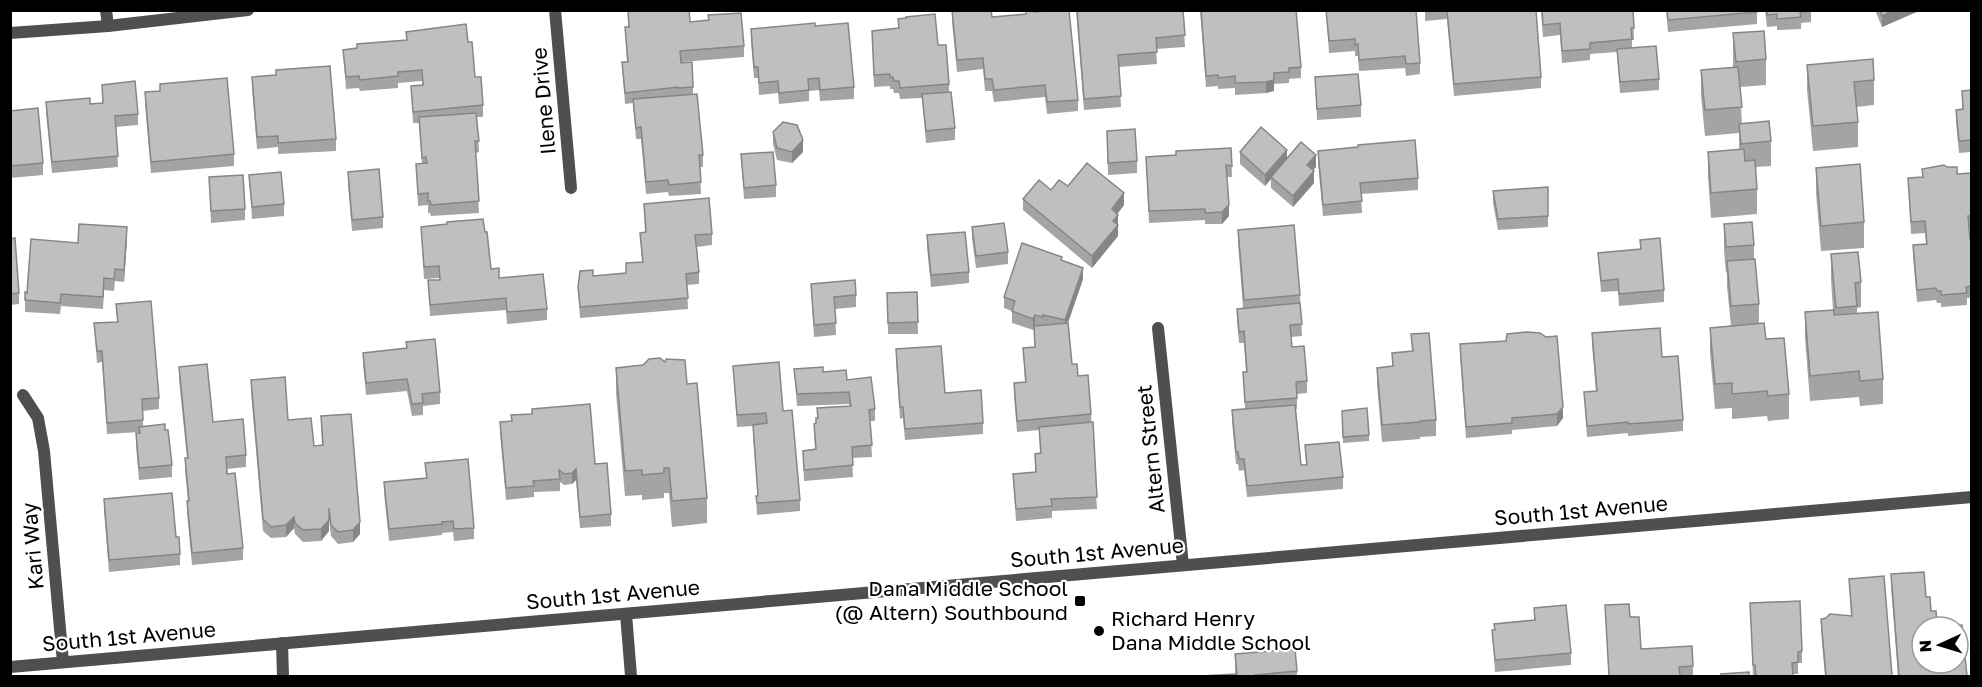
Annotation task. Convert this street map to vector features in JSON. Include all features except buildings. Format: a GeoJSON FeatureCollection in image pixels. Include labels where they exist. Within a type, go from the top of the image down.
{"type":"FeatureCollection","features":[{"type":"Feature","properties":{"kind":"street"},"geometry":{"type":"LineString","coordinates":[[106,10],[108,26]]}},
{"type":"Feature","properties":{"kind":"street"},"geometry":{"type":"LineString","coordinates":[[10,33],[108,26],[248,10]]}},
{"type":"Feature","properties":{"kind":"street","name":"Ilene Drive"},"geometry":{"type":"LineString","coordinates":[[555,10],[571,188]]}},
{"type":"Feature","properties":{"kind":"street","name":"Altern Street"},"geometry":{"type":"LineString","coordinates":[[1158,328],[1183,565]]}},
{"type":"Feature","properties":{"kind":"street","name":"Kari Way"},"geometry":{"type":"LineString","coordinates":[[23,395],[38,418],[44,451],[63,662]]}},
{"type":"Feature","properties":{"kind":"street","name":"South 1st Avenue"},"geometry":{"type":"LineString","coordinates":[[10,667],[1971,497]]}},
{"type":"Feature","properties":{"kind":"street"},"geometry":{"type":"LineString","coordinates":[[626,614],[631,676]]}},
{"type":"Feature","properties":{"kind":"street"},"geometry":{"type":"LineString","coordinates":[[282,643],[283,676]]}},
{"type":"Feature","properties":{"kind":"place","name":"Dana Middle School (@ Altern) Southbound"},"geometry":{"type":"Point","coordinates":[1080,601]}},
{"type":"Feature","properties":{"kind":"place","name":"Richard Henry Dana Middle School"},"geometry":{"type":"Point","coordinates":[1099,631]}}]}
